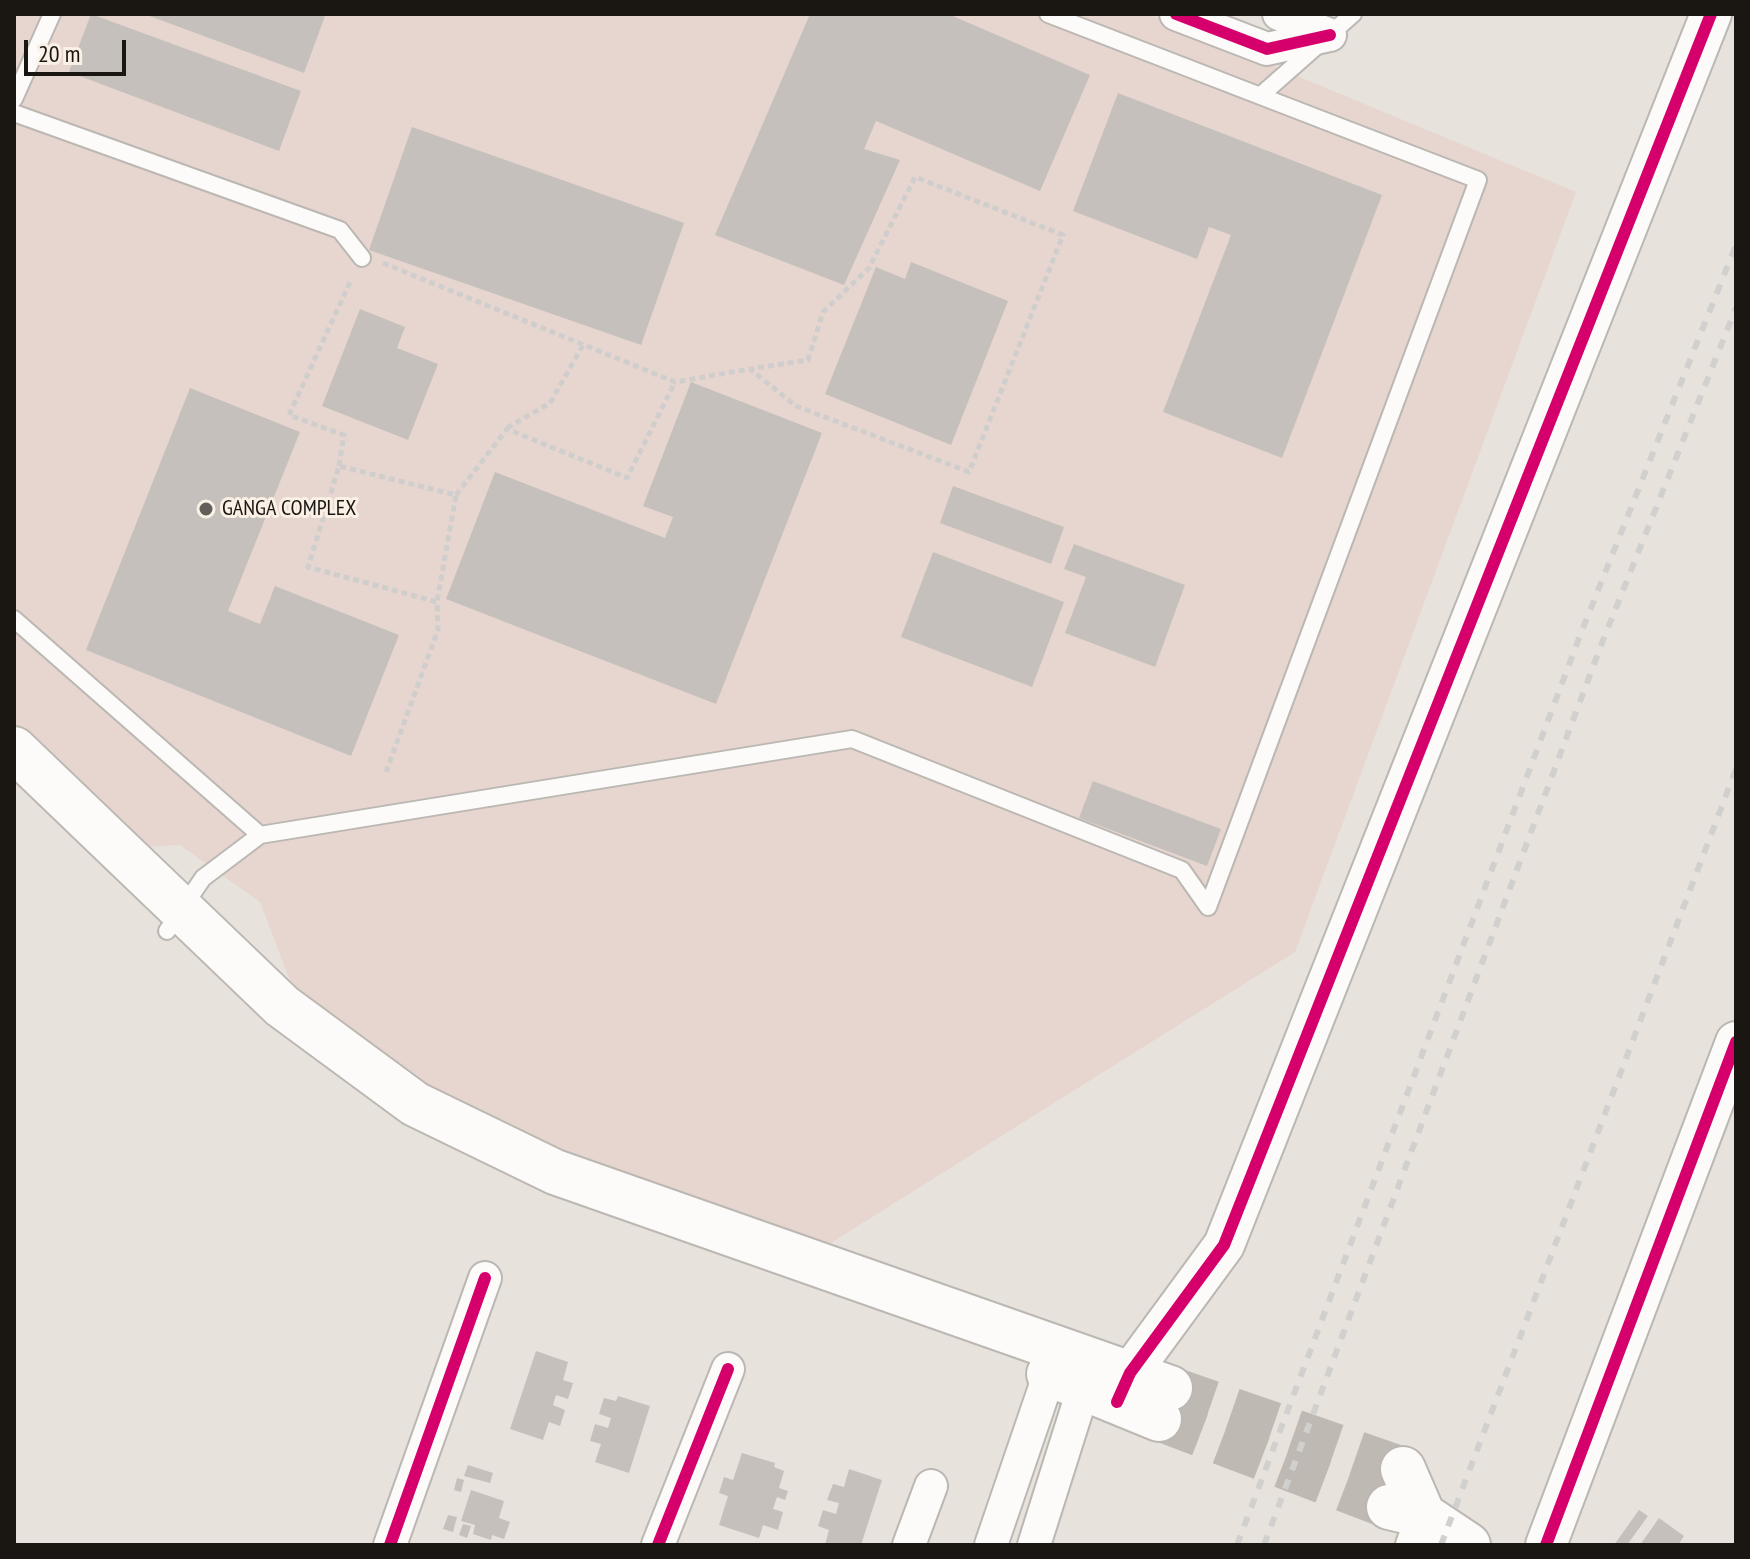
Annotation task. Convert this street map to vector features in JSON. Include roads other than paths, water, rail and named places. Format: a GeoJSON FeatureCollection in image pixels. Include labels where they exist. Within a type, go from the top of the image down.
{"type":"FeatureCollection","features":[{"type":"Feature","properties":{"kind":"main road"},"geometry":{"type":"LineString","coordinates":[[14,749],[174,920]]}},
{"type":"Feature","properties":{"kind":"main road"},"geometry":{"type":"LineString","coordinates":[[14,786],[282,1006],[415,1104],[555,1172],[1110,1384]]}},
{"type":"Feature","properties":{"kind":"main road"},"geometry":{"type":"LineString","coordinates":[[1406,1509],[1468,1545]]}},
{"type":"Feature","properties":{"kind":"street"},"geometry":{"type":"LineString","coordinates":[[1176,14],[1267,49],[1341,24]]}},
{"type":"Feature","properties":{"kind":"street"},"geometry":{"type":"LineString","coordinates":[[1279,14],[1341,24]]}},
{"type":"Feature","properties":{"kind":"street"},"geometry":{"type":"LineString","coordinates":[[991,1545],[1110,1384],[1224,1245],[1711,14]]}},
{"type":"Feature","properties":{"kind":"street"},"geometry":{"type":"LineString","coordinates":[[1546,1545],[1723,1110],[1736,1042]]}},
{"type":"Feature","properties":{"kind":"street"},"geometry":{"type":"LineString","coordinates":[[390,1545],[485,1278]]}},
{"type":"Feature","properties":{"kind":"street"},"geometry":{"type":"LineString","coordinates":[[658,1545],[728,1369]]}},
{"type":"Feature","properties":{"kind":"street"},"geometry":{"type":"LineString","coordinates":[[1034,1545],[1110,1384]]}},
{"type":"Feature","properties":{"kind":"street"},"geometry":{"type":"LineString","coordinates":[[909,1545],[931,1486]]}},
{"type":"Feature","properties":{"kind":"lane"},"geometry":{"type":"LineString","coordinates":[[14,99],[52,14]]}},
{"type":"Feature","properties":{"kind":"lane"},"geometry":{"type":"LineString","coordinates":[[174,920],[203,878],[260,835],[852,739],[1182,870],[1208,907],[1478,180],[1048,14]]}},
{"type":"Feature","properties":{"kind":"lane"},"geometry":{"type":"LineString","coordinates":[[1260,96],[1341,24]]}},
{"type":"Feature","properties":{"kind":"lane"},"geometry":{"type":"LineString","coordinates":[[14,113],[340,230],[362,258]]}},
{"type":"Feature","properties":{"kind":"lane"},"geometry":{"type":"LineString","coordinates":[[14,619],[260,835]]}},
{"type":"Feature","properties":{"kind":"tunnel"},"geometry":{"type":"LineString","coordinates":[[1170,1388],[1403,1469]]}},
{"type":"Feature","properties":{"kind":"tunnel"},"geometry":{"type":"LineString","coordinates":[[1159,1419],[1389,1507]]}},
{"type":"Feature","properties":{"kind":"railway"},"geometry":{"type":"LineString","coordinates":[[1237,1545],[1581,633],[1736,245]]}},
{"type":"Feature","properties":{"kind":"railway"},"geometry":{"type":"LineString","coordinates":[[1264,1545],[1600,648],[1736,308]]}},
{"type":"Feature","properties":{"kind":"railway"},"geometry":{"type":"LineString","coordinates":[[1441,1545],[1736,769]]}},
{"type":"Feature","properties":{"kind":"place","name":"GANGA COMPLEX"},"geometry":{"type":"Point","coordinates":[206,509]}}]}
